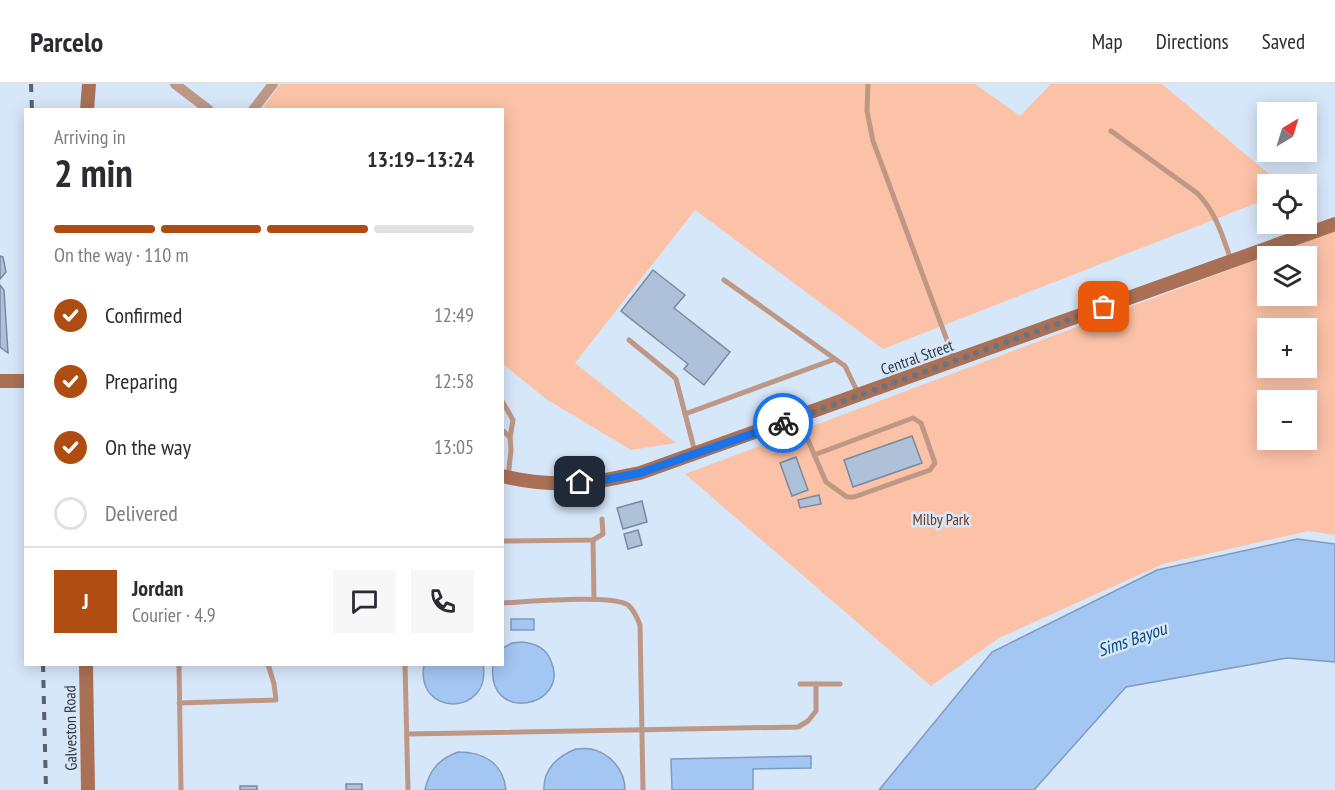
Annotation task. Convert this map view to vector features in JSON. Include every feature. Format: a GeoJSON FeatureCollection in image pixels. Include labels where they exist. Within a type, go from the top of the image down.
{"type":"FeatureCollection","features":[{"type":"Feature","properties":{"kind":"street"},"geometry":{"type":"LineString","coordinates":[[87,108],[89,84]]}},
{"type":"Feature","properties":{"kind":"street"},"geometry":{"type":"LineString","coordinates":[[175,84],[206,108]]}},
{"type":"Feature","properties":{"kind":"street"},"geometry":{"type":"LineString","coordinates":[[255,108],[273,84]]}},
{"type":"Feature","properties":{"kind":"street","name":"Central Street"},"geometry":{"type":"LineString","coordinates":[[505,477],[568,483],[593,482],[640,473],[1335,224]]}},
{"type":"Feature","properties":{"kind":"street"},"geometry":{"type":"LineString","coordinates":[[0,381],[24,381]]}},
{"type":"Feature","properties":{"kind":"street","name":"Galveston Road"},"geometry":{"type":"LineString","coordinates":[[86,666],[88,790]]}},
{"type":"Feature","properties":{"kind":"lane"},"geometry":{"type":"LineString","coordinates":[[868,84],[867,111],[873,141],[954,360]]}},
{"type":"Feature","properties":{"kind":"lane"},"geometry":{"type":"LineString","coordinates":[[1111,131],[1197,193],[1206,202],[1214,213],[1231,261]]}},
{"type":"Feature","properties":{"kind":"lane"},"geometry":{"type":"LineString","coordinates":[[724,280],[845,366],[860,395]]}},
{"type":"Feature","properties":{"kind":"lane"},"geometry":{"type":"LineString","coordinates":[[628,340],[676,379],[696,454]]}},
{"type":"Feature","properties":{"kind":"lane"},"geometry":{"type":"LineString","coordinates":[[685,414],[835,359]]}},
{"type":"Feature","properties":{"kind":"lane"},"geometry":{"type":"LineString","coordinates":[[504,404],[513,420],[510,437],[511,450],[505,477]]}},
{"type":"Feature","properties":{"kind":"lane"},"geometry":{"type":"LineString","coordinates":[[798,417],[814,455],[826,482],[847,497],[854,497],[930,470],[934,463],[921,423],[913,418],[814,455]]}},
{"type":"Feature","properties":{"kind":"lane"},"geometry":{"type":"LineString","coordinates":[[504,432],[510,437]]}},
{"type":"Feature","properties":{"kind":"lane"},"geometry":{"type":"LineString","coordinates":[[504,541],[593,540],[603,534],[602,519]]}},
{"type":"Feature","properties":{"kind":"lane"},"geometry":{"type":"LineString","coordinates":[[593,540],[594,599]]}},
{"type":"Feature","properties":{"kind":"lane"},"geometry":{"type":"LineString","coordinates":[[504,603],[615,600],[627,604],[635,612],[640,624],[644,790]]}},
{"type":"Feature","properties":{"kind":"lane"},"geometry":{"type":"LineString","coordinates":[[179,666],[181,790]]}},
{"type":"Feature","properties":{"kind":"lane"},"geometry":{"type":"LineString","coordinates":[[179,703],[276,700],[269,666]]}},
{"type":"Feature","properties":{"kind":"lane"},"geometry":{"type":"LineString","coordinates":[[405,666],[408,790]]}},
{"type":"Feature","properties":{"kind":"lane"},"geometry":{"type":"LineString","coordinates":[[800,684],[840,684]]}},
{"type":"Feature","properties":{"kind":"lane"},"geometry":{"type":"LineString","coordinates":[[407,734],[798,727],[808,721],[816,711],[816,684]]}},
{"type":"Feature","properties":{"kind":"green space"},"geometry":{"type":"Polygon","coordinates":[[[280,84],[975,84],[1020,116],[1051,84],[1162,84],[1269,174],[1257,174],[1257,203],[883,349],[695,210],[575,363],[676,443],[631,450],[546,399],[504,365],[504,108],[262,108],[280,84]]]}},
{"type":"Feature","properties":{"kind":"green space","name":"Milby Park"},"geometry":{"type":"Polygon","coordinates":[[[1335,230],[1335,535],[1308,531],[1163,564],[999,638],[931,686],[685,474],[1257,259],[1257,306],[1317,306],[1317,246],[1292,246],[1335,230]]]}},
{"type":"Feature","properties":{"kind":"water","name":"Sims Bayou"},"geometry":{"type":"Polygon","coordinates":[[[1297,539],[1335,544],[1335,662],[1287,658],[1126,687],[1034,790],[879,790],[992,652],[1157,570],[1297,539]]]}},
{"type":"Feature","properties":{"kind":"water"},"geometry":{"type":"Polygon","coordinates":[[[511,619],[534,619],[534,630],[511,630],[511,619]]]}},
{"type":"Feature","properties":{"kind":"water"},"geometry":{"type":"Polygon","coordinates":[[[522,642],[536,645],[546,653],[551,661],[554,677],[549,689],[540,698],[527,703],[514,702],[502,696],[494,684],[493,666],[504,666],[504,647],[512,643],[522,642]]]}},
{"type":"Feature","properties":{"kind":"water"},"geometry":{"type":"Polygon","coordinates":[[[424,666],[483,666],[483,681],[476,694],[466,701],[454,704],[441,702],[431,694],[424,682],[424,666]]]}},
{"type":"Feature","properties":{"kind":"water"},"geometry":{"type":"Polygon","coordinates":[[[576,749],[591,749],[610,758],[619,769],[625,790],[544,790],[546,776],[553,764],[563,755],[576,749]]]}},
{"type":"Feature","properties":{"kind":"water"},"geometry":{"type":"Polygon","coordinates":[[[458,752],[476,754],[491,761],[501,773],[506,790],[425,790],[436,766],[445,758],[458,752]]]}},
{"type":"Feature","properties":{"kind":"water"},"geometry":{"type":"Polygon","coordinates":[[[811,756],[811,768],[753,769],[753,790],[672,790],[671,759],[811,756]]]}},
{"type":"Feature","properties":{"kind":"building"},"geometry":{"type":"Polygon","coordinates":[[[0,256],[3,257],[6,272],[0,279],[0,256]]]}},
{"type":"Feature","properties":{"kind":"building"},"geometry":{"type":"Polygon","coordinates":[[[653,270],[685,295],[674,308],[730,352],[704,385],[684,369],[688,364],[621,311],[653,270]]]}},
{"type":"Feature","properties":{"kind":"building"},"geometry":{"type":"Polygon","coordinates":[[[0,285],[4,290],[8,353],[0,347],[0,285]]]}},
{"type":"Feature","properties":{"kind":"building"},"geometry":{"type":"Polygon","coordinates":[[[912,436],[922,463],[853,487],[844,460],[912,436]]]}},
{"type":"Feature","properties":{"kind":"building"},"geometry":{"type":"Polygon","coordinates":[[[796,457],[808,490],[792,496],[780,463],[796,457]]]}},
{"type":"Feature","properties":{"kind":"building"},"geometry":{"type":"Polygon","coordinates":[[[819,495],[821,504],[800,508],[798,500],[819,495]]]}},
{"type":"Feature","properties":{"kind":"building"},"geometry":{"type":"Polygon","coordinates":[[[642,501],[647,522],[623,529],[617,508],[642,501]]]}},
{"type":"Feature","properties":{"kind":"building"},"geometry":{"type":"Polygon","coordinates":[[[638,530],[642,545],[628,549],[624,534],[638,530]]]}},
{"type":"Feature","properties":{"kind":"building"},"geometry":{"type":"Polygon","coordinates":[[[346,784],[362,784],[362,790],[346,790],[346,784]]]}},
{"type":"Feature","properties":{"kind":"building"},"geometry":{"type":"Polygon","coordinates":[[[240,786],[257,786],[257,790],[240,790],[240,786]]]}},
{"type":"Feature","properties":{"kind":"railway"},"geometry":{"type":"LineString","coordinates":[[31,84],[32,108]]}},
{"type":"Feature","properties":{"kind":"railway"},"geometry":{"type":"LineString","coordinates":[[43,666],[46,790]]}},
{"type":"Feature","properties":{"kind":"way so far"},"geometry":{"type":"LineString","coordinates":[[783,423],[1104,307]]}},
{"type":"Feature","properties":{"kind":"route"},"geometry":{"type":"LineString","coordinates":[[580,482],[593,482],[640,473],[783,423]]}}]}
